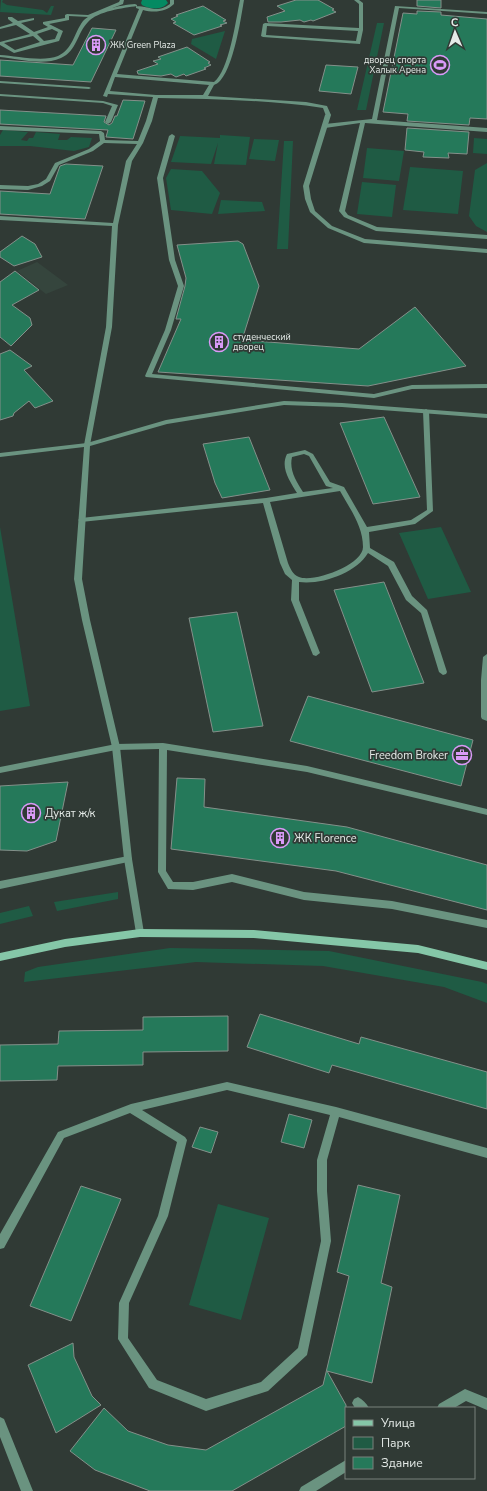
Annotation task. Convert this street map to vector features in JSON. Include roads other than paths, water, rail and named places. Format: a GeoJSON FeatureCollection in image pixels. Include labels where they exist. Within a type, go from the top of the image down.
{"type":"FeatureCollection","features":[{"type":"Feature","properties":{"kind":"main road"},"geometry":{"type":"LineString","coordinates":[[0,957],[65,943],[140,932],[254,934],[418,949],[487,966]]}},
{"type":"Feature","properties":{"kind":"street"},"geometry":{"type":"LineString","coordinates":[[0,43],[14,52],[57,40],[67,19],[67,15],[89,16],[121,3],[122,0]]}},
{"type":"Feature","properties":{"kind":"street"},"geometry":{"type":"LineString","coordinates":[[0,56],[45,59],[57,58],[70,50],[86,20],[135,2],[141,9],[153,11],[165,9],[172,4],[172,0]]}},
{"type":"Feature","properties":{"kind":"street"},"geometry":{"type":"LineString","coordinates":[[114,75],[212,84],[216,83],[221,78],[235,38],[242,0]]}},
{"type":"Feature","properties":{"kind":"street"},"geometry":{"type":"LineString","coordinates":[[356,0],[361,3],[361,30],[358,42],[263,36],[265,24],[361,30]]}},
{"type":"Feature","properties":{"kind":"street"},"geometry":{"type":"LineString","coordinates":[[374,122],[398,0]]}},
{"type":"Feature","properties":{"kind":"street"},"geometry":{"type":"LineString","coordinates":[[397,7],[487,13]]}},
{"type":"Feature","properties":{"kind":"street"},"geometry":{"type":"LineString","coordinates":[[103,102],[141,9]]}},
{"type":"Feature","properties":{"kind":"street"},"geometry":{"type":"LineString","coordinates":[[10,18],[34,34],[43,44]]}},
{"type":"Feature","properties":{"kind":"street"},"geometry":{"type":"LineString","coordinates":[[0,28],[32,19]]}},
{"type":"Feature","properties":{"kind":"street"},"geometry":{"type":"LineString","coordinates":[[61,31],[52,28],[43,22],[67,19]]}},
{"type":"Feature","properties":{"kind":"street"},"geometry":{"type":"LineString","coordinates":[[0,43],[52,28]]}},
{"type":"Feature","properties":{"kind":"street"},"geometry":{"type":"LineString","coordinates":[[0,82],[89,88]]}},
{"type":"Feature","properties":{"kind":"street"},"geometry":{"type":"LineString","coordinates":[[205,97],[212,84]]}},
{"type":"Feature","properties":{"kind":"street"},"geometry":{"type":"LineString","coordinates":[[106,92],[156,96],[205,97],[306,104],[325,107],[328,115],[306,186],[312,212],[330,227],[364,241],[487,251]]}},
{"type":"Feature","properties":{"kind":"street"},"geometry":{"type":"LineString","coordinates":[[0,95],[103,102],[115,105],[108,122]]}},
{"type":"Feature","properties":{"kind":"street"},"geometry":{"type":"LineString","coordinates":[[140,932],[128,859],[116,747],[86,620],[78,579],[87,445],[109,327],[115,225],[129,161],[140,143],[149,121],[156,96]]}},
{"type":"Feature","properties":{"kind":"street"},"geometry":{"type":"LineString","coordinates":[[363,121],[342,211],[346,216],[376,229],[487,237]]}},
{"type":"Feature","properties":{"kind":"street"},"geometry":{"type":"LineString","coordinates":[[325,126],[363,121],[487,130]]}},
{"type":"Feature","properties":{"kind":"street"},"geometry":{"type":"LineString","coordinates":[[0,128],[101,133],[103,141]]}},
{"type":"Feature","properties":{"kind":"street"},"geometry":{"type":"LineString","coordinates":[[172,136],[160,178],[172,260],[181,286],[168,330],[148,376],[374,396],[412,387],[487,386]]}},
{"type":"Feature","properties":{"kind":"street"},"geometry":{"type":"LineString","coordinates":[[0,187],[28,188],[40,185],[48,180],[57,164],[61,161],[91,150],[103,141],[140,143]]}},
{"type":"Feature","properties":{"kind":"street"},"geometry":{"type":"LineString","coordinates":[[0,218],[115,225]]}},
{"type":"Feature","properties":{"kind":"street"},"geometry":{"type":"LineString","coordinates":[[0,455],[87,445],[166,422],[284,403],[342,404],[487,416]]}},
{"type":"Feature","properties":{"kind":"street"},"geometry":{"type":"LineString","coordinates":[[365,530],[413,522],[430,511],[426,411]]}},
{"type":"Feature","properties":{"kind":"street"},"geometry":{"type":"LineString","coordinates":[[266,500],[284,563],[288,572],[296,579],[310,581],[336,574],[354,565],[367,549],[365,530],[342,489],[328,484],[311,455],[305,452],[289,455],[286,464],[289,474],[302,495]]}},
{"type":"Feature","properties":{"kind":"street"},"geometry":{"type":"LineString","coordinates":[[81,520],[266,500],[342,489]]}},
{"type":"Feature","properties":{"kind":"street"},"geometry":{"type":"LineString","coordinates":[[367,549],[391,564],[409,598],[424,612],[443,672]]}},
{"type":"Feature","properties":{"kind":"street"},"geometry":{"type":"LineString","coordinates":[[296,579],[295,600],[316,653]]}},
{"type":"Feature","properties":{"kind":"street"},"geometry":{"type":"LineString","coordinates":[[487,657],[485,680],[485,717],[487,718]]}},
{"type":"Feature","properties":{"kind":"street"},"geometry":{"type":"LineString","coordinates":[[163,746],[162,872],[170,886],[193,886],[232,878],[304,896],[392,905],[487,924]]}},
{"type":"Feature","properties":{"kind":"street"},"geometry":{"type":"LineString","coordinates":[[0,770],[116,747],[163,746],[307,768],[487,812]]}},
{"type":"Feature","properties":{"kind":"street"},"geometry":{"type":"LineString","coordinates":[[0,886],[128,859]]}},
{"type":"Feature","properties":{"kind":"street"},"geometry":{"type":"LineString","coordinates":[[0,1244],[61,1135],[131,1108],[227,1086],[336,1112],[487,1153]]}},
{"type":"Feature","properties":{"kind":"street"},"geometry":{"type":"LineString","coordinates":[[131,1108],[182,1140],[163,1216],[124,1303],[123,1339],[152,1384],[206,1405],[264,1388],[303,1351],[326,1241],[322,1191],[322,1160],[336,1112]]}},
{"type":"Feature","properties":{"kind":"street"},"geometry":{"type":"LineString","coordinates":[[444,1407],[465,1395],[487,1404]]}},
{"type":"Feature","properties":{"kind":"street"},"geometry":{"type":"LineString","coordinates":[[0,1423],[27,1491]]}},
{"type":"Feature","properties":{"kind":"street"},"geometry":{"type":"LineString","coordinates":[[305,1491],[345,1467]]}},
{"type":"Feature","properties":{"kind":"place","name":"ЖК Green Plaza"},"geometry":{"type":"Point","coordinates":[96,45]}},
{"type":"Feature","properties":{"kind":"place","name":"дворец спорта Халык Арена"},"geometry":{"type":"Point","coordinates":[440,65]}},
{"type":"Feature","properties":{"kind":"place","name":"студенческий дворец"},"geometry":{"type":"Point","coordinates":[219,342]}},
{"type":"Feature","properties":{"kind":"place","name":"Freedom Broker"},"geometry":{"type":"Point","coordinates":[462,755]}},
{"type":"Feature","properties":{"kind":"place","name":"Дукат ж/к"},"geometry":{"type":"Point","coordinates":[31,813]}},
{"type":"Feature","properties":{"kind":"place","name":"ЖК Florence"},"geometry":{"type":"Point","coordinates":[280,838]}}]}
